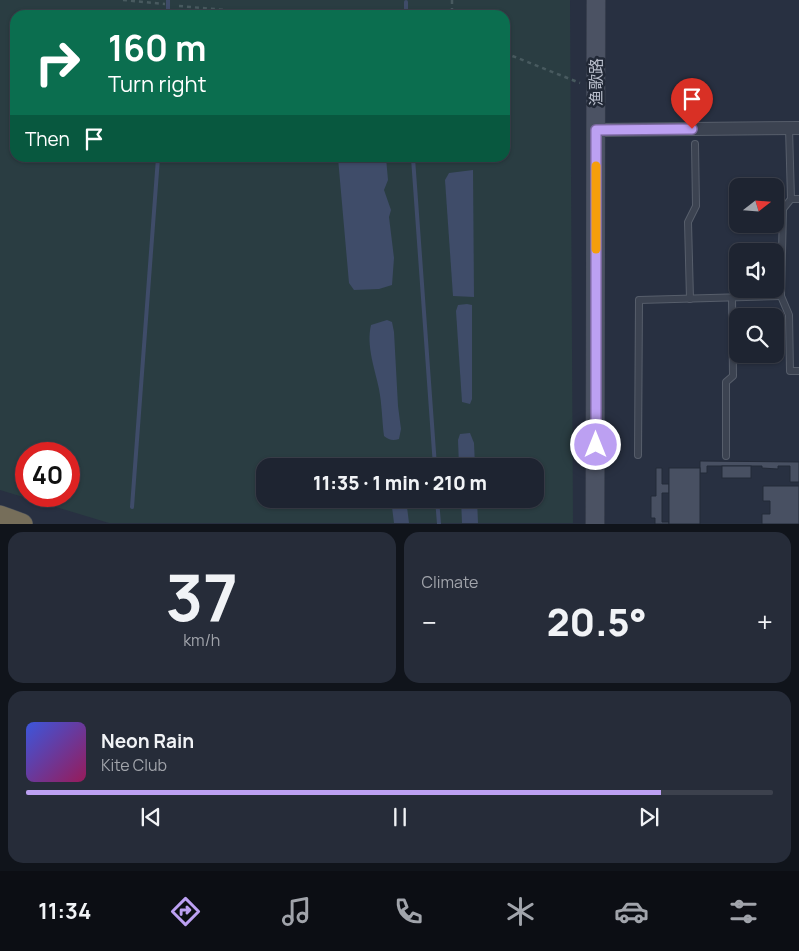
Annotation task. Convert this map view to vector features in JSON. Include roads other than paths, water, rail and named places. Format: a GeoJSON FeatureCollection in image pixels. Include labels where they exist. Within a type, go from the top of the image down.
{"type":"FeatureCollection","features":[{"type":"Feature","properties":{"kind":"highway"},"geometry":{"type":"LineString","coordinates":[[0,516],[22,524]]}},
{"type":"Feature","properties":{"kind":"street","name":"渔歌路"},"geometry":{"type":"LineString","coordinates":[[595,524],[596,0]]}},
{"type":"Feature","properties":{"kind":"street"},"geometry":{"type":"LineString","coordinates":[[596,130],[794,128]]}},
{"type":"Feature","properties":{"kind":"lane"},"geometry":{"type":"LineString","coordinates":[[782,243],[783,209],[791,199],[794,128]]}},
{"type":"Feature","properties":{"kind":"lane"},"geometry":{"type":"LineString","coordinates":[[690,299],[688,222],[696,206],[695,144]]}},
{"type":"Feature","properties":{"kind":"lane"},"geometry":{"type":"LineString","coordinates":[[791,199],[799,199]]}},
{"type":"Feature","properties":{"kind":"lane"},"geometry":{"type":"LineString","coordinates":[[638,455],[639,300],[732,298],[733,376],[726,382],[726,456]]}},
{"type":"Feature","properties":{"kind":"lane"},"geometry":{"type":"LineString","coordinates":[[782,298],[789,315],[790,371],[799,370]]}},
{"type":"Feature","properties":{"kind":"water"},"geometry":{"type":"Polygon","coordinates":[[[338,162],[386,162],[388,180],[384,190],[391,210],[389,217],[394,258],[392,285],[379,289],[354,290],[349,283],[338,162]]]}},
{"type":"Feature","properties":{"kind":"water"},"geometry":{"type":"Polygon","coordinates":[[[473,170],[474,297],[453,296],[445,180],[449,173],[473,170]]]}},
{"type":"Feature","properties":{"kind":"water"},"geometry":{"type":"Polygon","coordinates":[[[458,305],[472,305],[472,399],[470,404],[462,402],[456,311],[458,305]]]}},
{"type":"Feature","properties":{"kind":"water"},"geometry":{"type":"Polygon","coordinates":[[[387,320],[392,322],[394,332],[401,429],[399,439],[395,440],[384,436],[380,395],[370,341],[371,325],[387,320]]]}},
{"type":"Feature","properties":{"kind":"water"},"geometry":{"type":"Polygon","coordinates":[[[470,433],[474,443],[475,458],[459,458],[458,440],[460,434],[470,433]]]}},
{"type":"Feature","properties":{"kind":"water"},"geometry":{"type":"Polygon","coordinates":[[[392,508],[407,508],[409,523],[394,523],[392,508]]]}},
{"type":"Feature","properties":{"kind":"water"},"geometry":{"type":"Polygon","coordinates":[[[461,508],[477,508],[478,523],[462,523],[461,508]]]}},
{"type":"Feature","properties":{"kind":"waterway"},"geometry":{"type":"LineString","coordinates":[[168,0],[168,10]]}},
{"type":"Feature","properties":{"kind":"waterway"},"geometry":{"type":"LineString","coordinates":[[406,2],[406,10]]}},
{"type":"Feature","properties":{"kind":"waterway"},"geometry":{"type":"LineString","coordinates":[[132,507],[158,162]]}},
{"type":"Feature","properties":{"kind":"waterway"},"geometry":{"type":"LineString","coordinates":[[413,162],[434,458]]}},
{"type":"Feature","properties":{"kind":"waterway"},"geometry":{"type":"LineString","coordinates":[[438,508],[439,524]]}}]}
